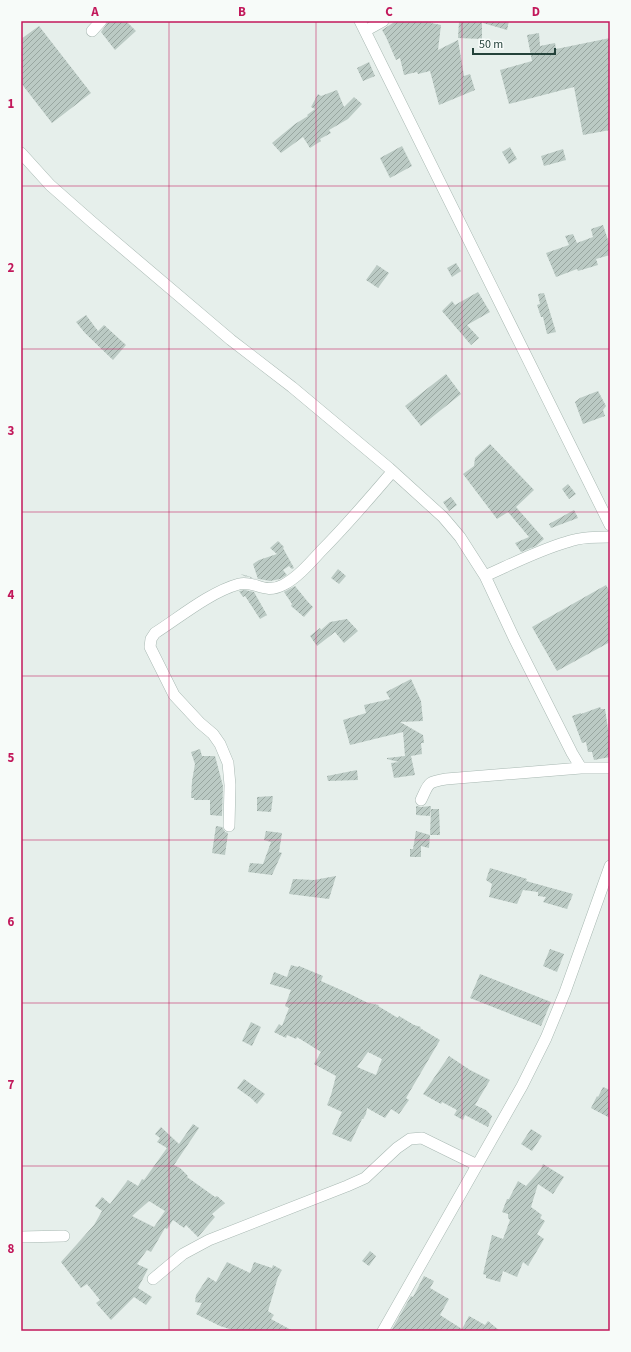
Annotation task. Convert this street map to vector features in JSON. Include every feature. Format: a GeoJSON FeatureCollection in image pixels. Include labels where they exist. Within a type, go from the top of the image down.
{"type":"FeatureCollection","features":[{"type":"Feature","properties":{"kind":"street"},"geometry":{"type":"LineString","coordinates":[[92,31],[101,21]]}},
{"type":"Feature","properties":{"kind":"street"},"geometry":{"type":"LineString","coordinates":[[360,21],[610,525]]}},
{"type":"Feature","properties":{"kind":"street"},"geometry":{"type":"LineString","coordinates":[[366,31],[383,21]]}},
{"type":"Feature","properties":{"kind":"street"},"geometry":{"type":"LineString","coordinates":[[21,152],[50,185],[92,222],[231,340],[292,387],[443,517],[460,537],[485,576],[572,754],[581,768]]}},
{"type":"Feature","properties":{"kind":"street"},"geometry":{"type":"LineString","coordinates":[[228,826],[230,785],[228,763],[220,744],[213,734],[200,723],[174,695],[150,647],[151,639],[155,634],[216,593],[239,584],[251,584],[270,590],[283,586],[305,568],[344,528],[392,472]]}},
{"type":"Feature","properties":{"kind":"street"},"geometry":{"type":"LineString","coordinates":[[485,576],[548,548],[568,541],[589,537],[610,537]]}},
{"type":"Feature","properties":{"kind":"street"},"geometry":{"type":"LineString","coordinates":[[421,800],[427,787],[432,781],[581,768],[610,768]]}},
{"type":"Feature","properties":{"kind":"street"},"geometry":{"type":"LineString","coordinates":[[383,1331],[522,1086],[546,1038],[565,992],[610,866]]}},
{"type":"Feature","properties":{"kind":"street"},"geometry":{"type":"LineString","coordinates":[[153,1279],[183,1254],[209,1240],[365,1178],[397,1148],[410,1139],[422,1138],[477,1164]]}},
{"type":"Feature","properties":{"kind":"street"},"geometry":{"type":"LineString","coordinates":[[21,1237],[64,1236]]}},
{"type":"Feature","properties":{"kind":"building"},"geometry":{"type":"Polygon","coordinates":[[[108,21],[126,21],[136,31],[115,50],[101,32],[108,21]]]}},
{"type":"Feature","properties":{"kind":"building"},"geometry":{"type":"Polygon","coordinates":[[[396,21],[431,21],[431,23],[441,25],[438,50],[458,40],[464,76],[470,74],[475,90],[439,105],[430,71],[404,75],[400,58],[396,60],[382,30],[396,21]]]}},
{"type":"Feature","properties":{"kind":"building"},"geometry":{"type":"Polygon","coordinates":[[[459,21],[482,21],[482,39],[458,38],[459,21]]]}},
{"type":"Feature","properties":{"kind":"building"},"geometry":{"type":"Polygon","coordinates":[[[483,21],[509,21],[507,30],[483,23],[483,21]]]}},
{"type":"Feature","properties":{"kind":"building"},"geometry":{"type":"Polygon","coordinates":[[[39,26],[91,93],[52,123],[21,83],[21,39],[39,26]]]}},
{"type":"Feature","properties":{"kind":"building"},"geometry":{"type":"Polygon","coordinates":[[[539,33],[540,46],[555,43],[556,49],[610,38],[610,60],[608,61],[610,72],[610,130],[583,135],[574,87],[509,104],[500,70],[532,61],[527,35],[539,33]]]}},
{"type":"Feature","properties":{"kind":"building"},"geometry":{"type":"Polygon","coordinates":[[[369,62],[375,76],[363,81],[357,68],[369,62]]]}},
{"type":"Feature","properties":{"kind":"building"},"geometry":{"type":"Polygon","coordinates":[[[337,90],[344,107],[354,97],[362,104],[348,119],[329,130],[331,133],[320,139],[321,141],[310,148],[303,137],[281,153],[272,143],[315,109],[311,107],[318,94],[321,96],[337,90]]]}},
{"type":"Feature","properties":{"kind":"building"},"geometry":{"type":"Polygon","coordinates":[[[402,146],[412,166],[390,178],[380,158],[402,146]]]}},
{"type":"Feature","properties":{"kind":"building"},"geometry":{"type":"Polygon","coordinates":[[[510,147],[517,159],[509,164],[502,152],[510,147]]]}},
{"type":"Feature","properties":{"kind":"building"},"geometry":{"type":"Polygon","coordinates":[[[563,149],[566,160],[544,166],[541,156],[563,149]]]}},
{"type":"Feature","properties":{"kind":"building"},"geometry":{"type":"Polygon","coordinates":[[[603,225],[610,246],[610,255],[596,259],[598,265],[578,271],[577,269],[556,277],[546,253],[569,245],[565,236],[573,234],[577,243],[593,237],[591,229],[603,225]]]}},
{"type":"Feature","properties":{"kind":"building"},"geometry":{"type":"Polygon","coordinates":[[[456,263],[461,271],[452,277],[447,268],[456,263]]]}},
{"type":"Feature","properties":{"kind":"building"},"geometry":{"type":"Polygon","coordinates":[[[377,265],[389,273],[378,288],[366,280],[377,265]]]}},
{"type":"Feature","properties":{"kind":"building"},"geometry":{"type":"Polygon","coordinates":[[[478,292],[490,312],[467,325],[479,338],[471,345],[442,311],[452,301],[455,305],[478,292]]]}},
{"type":"Feature","properties":{"kind":"building"},"geometry":{"type":"Polygon","coordinates":[[[544,293],[556,332],[547,334],[543,317],[541,317],[537,305],[540,304],[538,294],[544,293]]]}},
{"type":"Feature","properties":{"kind":"building"},"geometry":{"type":"Polygon","coordinates":[[[86,315],[98,331],[104,325],[126,345],[113,360],[85,333],[76,322],[86,315]]]}},
{"type":"Feature","properties":{"kind":"building"},"geometry":{"type":"Polygon","coordinates":[[[446,374],[461,394],[421,426],[405,406],[446,374]]]}},
{"type":"Feature","properties":{"kind":"building"},"geometry":{"type":"Polygon","coordinates":[[[598,391],[606,406],[603,410],[605,416],[583,424],[575,402],[580,398],[598,391]]]}},
{"type":"Feature","properties":{"kind":"building"},"geometry":{"type":"Polygon","coordinates":[[[490,444],[534,490],[516,507],[544,539],[536,546],[521,552],[515,543],[529,537],[508,512],[497,519],[463,474],[474,466],[475,458],[490,444]]]}},
{"type":"Feature","properties":{"kind":"building"},"geometry":{"type":"Polygon","coordinates":[[[568,484],[576,494],[569,499],[562,489],[568,484]]]}},
{"type":"Feature","properties":{"kind":"building"},"geometry":{"type":"Polygon","coordinates":[[[451,497],[457,505],[449,511],[443,502],[451,497]]]}},
{"type":"Feature","properties":{"kind":"building"},"geometry":{"type":"Polygon","coordinates":[[[574,510],[578,518],[551,528],[549,524],[574,510]]]}},
{"type":"Feature","properties":{"kind":"building"},"geometry":{"type":"Polygon","coordinates":[[[278,541],[284,547],[283,548],[294,568],[292,569],[289,566],[283,570],[287,575],[280,579],[270,581],[258,579],[253,564],[259,560],[277,554],[270,548],[278,541]]]}},
{"type":"Feature","properties":{"kind":"building"},"geometry":{"type":"Polygon","coordinates":[[[338,569],[346,576],[339,584],[331,578],[338,569]]]}},
{"type":"Feature","properties":{"kind":"building"},"geometry":{"type":"Polygon","coordinates":[[[606,585],[610,592],[610,642],[557,671],[532,627],[606,585]]]}},
{"type":"Feature","properties":{"kind":"building"},"geometry":{"type":"Polygon","coordinates":[[[295,586],[313,607],[304,617],[291,606],[292,604],[284,592],[295,586]]]}},
{"type":"Feature","properties":{"kind":"building"},"geometry":{"type":"Polygon","coordinates":[[[245,590],[254,592],[267,615],[260,619],[245,596],[243,597],[239,591],[245,590]]]}},
{"type":"Feature","properties":{"kind":"building"},"geometry":{"type":"Polygon","coordinates":[[[347,619],[358,631],[344,643],[335,632],[317,646],[310,636],[320,628],[321,630],[330,622],[347,619]]]}},
{"type":"Feature","properties":{"kind":"building"},"geometry":{"type":"Polygon","coordinates":[[[411,679],[421,701],[423,721],[400,722],[423,735],[424,743],[421,743],[422,754],[411,756],[415,775],[394,778],[391,763],[399,762],[387,758],[405,756],[403,732],[350,745],[343,720],[366,713],[364,705],[390,699],[386,692],[411,679]]]}},
{"type":"Feature","properties":{"kind":"building"},"geometry":{"type":"Polygon","coordinates":[[[600,707],[601,709],[605,709],[610,742],[610,757],[594,760],[592,752],[588,752],[586,742],[582,743],[572,716],[600,707]]]}},
{"type":"Feature","properties":{"kind":"building"},"geometry":{"type":"Polygon","coordinates":[[[200,749],[202,756],[215,756],[223,786],[222,816],[210,815],[210,800],[194,800],[194,798],[191,798],[195,764],[191,752],[200,749]]]}},
{"type":"Feature","properties":{"kind":"building"},"geometry":{"type":"Polygon","coordinates":[[[357,770],[358,780],[328,781],[327,776],[357,770]]]}},
{"type":"Feature","properties":{"kind":"building"},"geometry":{"type":"Polygon","coordinates":[[[273,796],[271,812],[257,811],[257,797],[273,796]]]}},
{"type":"Feature","properties":{"kind":"building"},"geometry":{"type":"Polygon","coordinates":[[[416,806],[431,806],[430,816],[416,815],[416,806]]]}},
{"type":"Feature","properties":{"kind":"building"},"geometry":{"type":"Polygon","coordinates":[[[431,809],[439,809],[440,835],[430,835],[431,809]]]}},
{"type":"Feature","properties":{"kind":"building"},"geometry":{"type":"Polygon","coordinates":[[[216,826],[222,827],[225,832],[228,833],[225,855],[212,853],[216,826]]]}},
{"type":"Feature","properties":{"kind":"building"},"geometry":{"type":"Polygon","coordinates":[[[266,831],[282,833],[279,852],[282,853],[272,875],[248,872],[250,863],[263,864],[271,842],[264,840],[266,831]]]}},
{"type":"Feature","properties":{"kind":"building"},"geometry":{"type":"Polygon","coordinates":[[[416,831],[430,835],[429,848],[421,846],[421,857],[410,857],[410,849],[413,849],[416,831]]]}},
{"type":"Feature","properties":{"kind":"building"},"geometry":{"type":"Polygon","coordinates":[[[490,868],[527,879],[526,881],[573,894],[567,909],[543,902],[546,897],[538,896],[538,892],[523,890],[517,904],[489,897],[492,884],[486,880],[490,868]]]}},
{"type":"Feature","properties":{"kind":"building"},"geometry":{"type":"Polygon","coordinates":[[[336,876],[329,899],[289,894],[293,879],[314,880],[336,876]]]}},
{"type":"Feature","properties":{"kind":"building"},"geometry":{"type":"Polygon","coordinates":[[[550,949],[564,954],[557,972],[543,966],[550,949]]]}},
{"type":"Feature","properties":{"kind":"building"},"geometry":{"type":"Polygon","coordinates":[[[291,965],[299,966],[323,976],[321,981],[368,1003],[379,1005],[378,1006],[398,1018],[399,1016],[414,1025],[421,1027],[420,1028],[440,1040],[406,1098],[409,1100],[399,1114],[391,1109],[385,1118],[367,1108],[366,1114],[351,1142],[332,1134],[342,1112],[327,1105],[336,1076],[314,1064],[321,1052],[297,1037],[296,1039],[287,1035],[286,1038],[274,1032],[279,1024],[282,1026],[289,1008],[285,1006],[291,990],[270,984],[274,972],[287,977],[291,965]],[[368,1052],[357,1067],[376,1075],[382,1059],[368,1052]]]}},
{"type":"Feature","properties":{"kind":"building"},"geometry":{"type":"Polygon","coordinates":[[[480,974],[551,1002],[541,1026],[470,998],[480,974]]]}},
{"type":"Feature","properties":{"kind":"building"},"geometry":{"type":"Polygon","coordinates":[[[251,1022],[261,1027],[252,1046],[242,1041],[251,1022]]]}},
{"type":"Feature","properties":{"kind":"building"},"geometry":{"type":"Polygon","coordinates":[[[449,1056],[470,1070],[490,1080],[475,1105],[486,1110],[492,1116],[488,1127],[465,1115],[463,1120],[454,1115],[457,1110],[442,1102],[441,1104],[423,1094],[449,1056]]]}},
{"type":"Feature","properties":{"kind":"building"},"geometry":{"type":"Polygon","coordinates":[[[244,1079],[265,1094],[257,1104],[237,1088],[244,1079]]]}},
{"type":"Feature","properties":{"kind":"building"},"geometry":{"type":"Polygon","coordinates":[[[603,1087],[610,1090],[610,1118],[591,1108],[603,1087]]]}},
{"type":"Feature","properties":{"kind":"building"},"geometry":{"type":"Polygon","coordinates":[[[193,1124],[199,1128],[174,1165],[180,1168],[188,1176],[187,1177],[215,1197],[217,1196],[225,1203],[212,1214],[215,1217],[198,1237],[186,1225],[184,1228],[173,1220],[167,1229],[165,1228],[151,1252],[147,1250],[137,1264],[148,1269],[138,1288],[152,1297],[146,1305],[134,1297],[111,1320],[96,1303],[100,1300],[87,1284],[81,1288],[61,1262],[94,1225],[102,1211],[95,1206],[102,1197],[110,1204],[128,1180],[138,1186],[142,1179],[144,1180],[167,1148],[157,1142],[160,1138],[155,1134],[161,1127],[179,1144],[193,1124]],[[149,1201],[132,1216],[154,1227],[165,1211],[149,1201]]]}},
{"type":"Feature","properties":{"kind":"building"},"geometry":{"type":"Polygon","coordinates":[[[531,1129],[542,1136],[532,1151],[521,1144],[531,1129]]]}},
{"type":"Feature","properties":{"kind":"building"},"geometry":{"type":"Polygon","coordinates":[[[543,1164],[564,1177],[553,1194],[538,1184],[531,1207],[542,1215],[540,1218],[545,1221],[537,1234],[544,1239],[528,1266],[523,1262],[517,1277],[503,1271],[500,1282],[486,1278],[486,1275],[483,1274],[492,1235],[503,1239],[510,1220],[508,1218],[508,1214],[502,1212],[507,1199],[509,1199],[518,1181],[526,1186],[541,1169],[543,1164]]]}},
{"type":"Feature","properties":{"kind":"building"},"geometry":{"type":"Polygon","coordinates":[[[370,1251],[376,1256],[369,1266],[362,1261],[370,1251]]]}},
{"type":"Feature","properties":{"kind":"building"},"geometry":{"type":"Polygon","coordinates":[[[227,1262],[250,1273],[254,1262],[272,1268],[273,1265],[282,1270],[278,1277],[268,1311],[274,1315],[271,1319],[293,1331],[236,1331],[220,1326],[196,1314],[202,1303],[195,1302],[196,1295],[208,1277],[216,1282],[227,1262]]]}},
{"type":"Feature","properties":{"kind":"building"},"geometry":{"type":"Polygon","coordinates":[[[424,1276],[434,1281],[430,1288],[449,1299],[440,1315],[462,1329],[469,1316],[485,1325],[488,1321],[500,1331],[391,1331],[411,1296],[413,1297],[424,1276]]]}}]}
